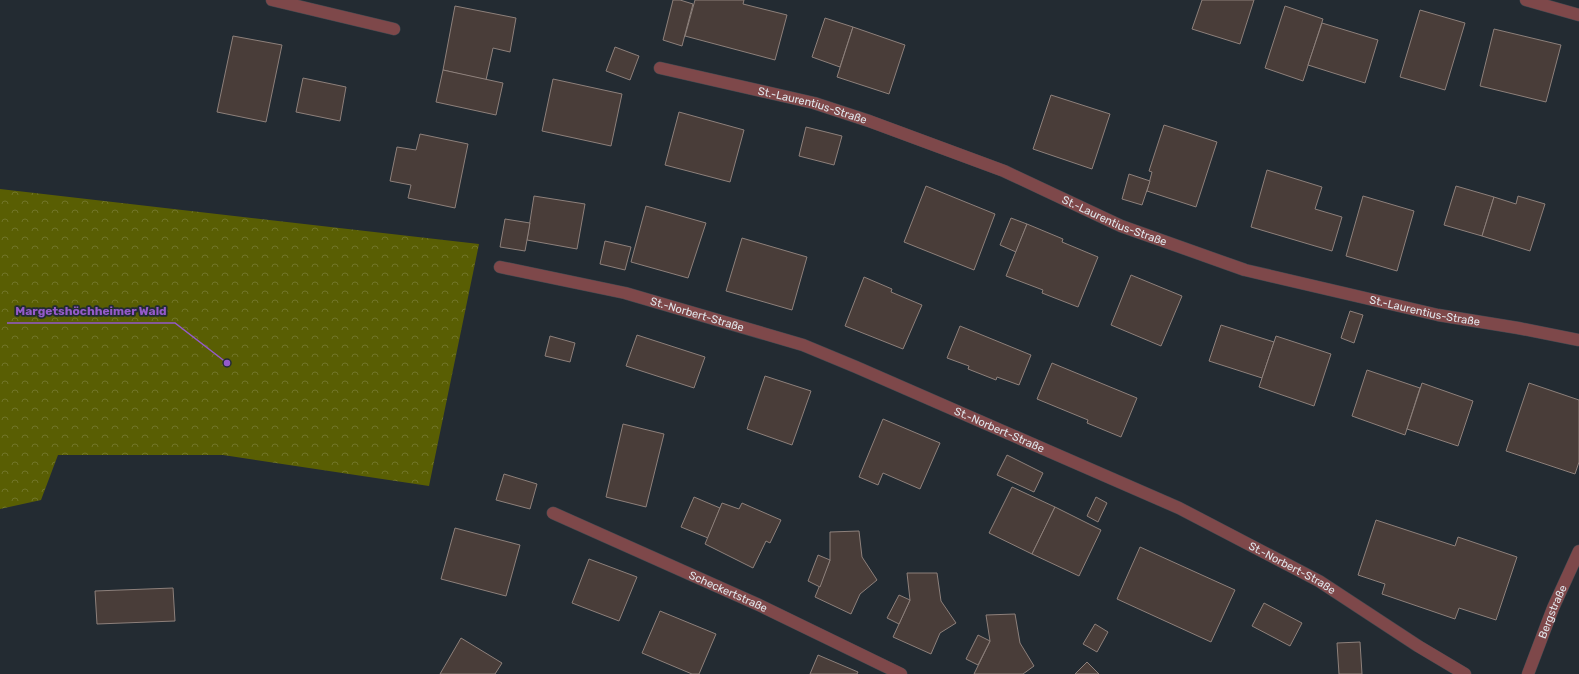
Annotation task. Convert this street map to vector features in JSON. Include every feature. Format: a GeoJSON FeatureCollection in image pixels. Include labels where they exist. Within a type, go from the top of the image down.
{"type":"FeatureCollection","features":[{"type":"Feature","properties":{"kind":"street"},"geometry":{"type":"LineString","coordinates":[[272,0],[394,29]]}},
{"type":"Feature","properties":{"kind":"street"},"geometry":{"type":"LineString","coordinates":[[1526,0],[1579,15]]}},
{"type":"Feature","properties":{"kind":"street","name":"St.-Laurentius-Straße"},"geometry":{"type":"LineString","coordinates":[[660,68],[814,103],[869,121],[1004,171],[1121,226],[1245,270],[1438,315],[1579,340]]}},
{"type":"Feature","properties":{"kind":"street","name":"St.-Norbert-Straße"},"geometry":{"type":"LineString","coordinates":[[500,267],[625,293],[803,345],[856,367],[1179,508],[1319,581],[1418,646],[1465,674]]}},
{"type":"Feature","properties":{"kind":"street","name":"Scheckertstraße"},"geometry":{"type":"LineString","coordinates":[[553,513],[759,605],[901,674]]}},
{"type":"Feature","properties":{"kind":"street","name":"Bergstraße"},"geometry":{"type":"LineString","coordinates":[[1528,674],[1553,608],[1579,551]]}},
{"type":"Feature","properties":{"kind":"green space"},"geometry":{"type":"Polygon","coordinates":[[[0,189],[479,244],[429,486],[223,455],[58,455],[41,500],[0,509],[0,189]]]}},
{"type":"Feature","properties":{"kind":"building"},"geometry":{"type":"Polygon","coordinates":[[[673,0],[680,0],[693,4],[682,46],[663,40],[673,0]]]}},
{"type":"Feature","properties":{"kind":"building"},"geometry":{"type":"Polygon","coordinates":[[[695,0],[744,0],[743,4],[787,15],[775,60],[685,36],[695,0]]]}},
{"type":"Feature","properties":{"kind":"building"},"geometry":{"type":"Polygon","coordinates":[[[1202,0],[1254,0],[1240,44],[1192,29],[1202,0]]]}},
{"type":"Feature","properties":{"kind":"building"},"geometry":{"type":"Polygon","coordinates":[[[455,6],[516,18],[510,52],[493,48],[486,80],[443,70],[455,6]]]}},
{"type":"Feature","properties":{"kind":"building"},"geometry":{"type":"Polygon","coordinates":[[[1285,6],[1323,19],[1303,81],[1265,68],[1285,6]]]}},
{"type":"Feature","properties":{"kind":"building"},"geometry":{"type":"Polygon","coordinates":[[[1420,10],[1465,23],[1445,90],[1400,77],[1420,10]]]}},
{"type":"Feature","properties":{"kind":"building"},"geometry":{"type":"Polygon","coordinates":[[[825,18],[853,27],[840,67],[812,57],[825,18]]]}},
{"type":"Feature","properties":{"kind":"building"},"geometry":{"type":"Polygon","coordinates":[[[1322,23],[1378,40],[1365,83],[1308,65],[1322,23]]]}},
{"type":"Feature","properties":{"kind":"building"},"geometry":{"type":"Polygon","coordinates":[[[853,27],[905,45],[889,94],[837,77],[853,27]]]}},
{"type":"Feature","properties":{"kind":"building"},"geometry":{"type":"Polygon","coordinates":[[[1494,29],[1561,45],[1546,102],[1480,86],[1494,29]]]}},
{"type":"Feature","properties":{"kind":"building"},"geometry":{"type":"Polygon","coordinates":[[[233,36],[282,45],[266,122],[217,112],[233,36]]]}},
{"type":"Feature","properties":{"kind":"building"},"geometry":{"type":"Polygon","coordinates":[[[615,47],[639,56],[630,80],[606,71],[615,47]]]}},
{"type":"Feature","properties":{"kind":"building"},"geometry":{"type":"Polygon","coordinates":[[[443,70],[503,83],[496,115],[436,102],[443,70]]]}},
{"type":"Feature","properties":{"kind":"building"},"geometry":{"type":"Polygon","coordinates":[[[303,78],[346,87],[340,121],[296,112],[303,78]]]}},
{"type":"Feature","properties":{"kind":"building"},"geometry":{"type":"Polygon","coordinates":[[[553,79],[622,94],[611,146],[542,131],[553,79]]]}},
{"type":"Feature","properties":{"kind":"building"},"geometry":{"type":"Polygon","coordinates":[[[1051,95],[1110,114],[1092,169],[1033,149],[1051,95]]]}},
{"type":"Feature","properties":{"kind":"building"},"geometry":{"type":"Polygon","coordinates":[[[679,112],[744,130],[730,182],[665,165],[679,112]]]}},
{"type":"Feature","properties":{"kind":"building"},"geometry":{"type":"Polygon","coordinates":[[[1164,125],[1217,142],[1196,207],[1147,191],[1152,172],[1149,171],[1164,125]]]}},
{"type":"Feature","properties":{"kind":"building"},"geometry":{"type":"Polygon","coordinates":[[[806,127],[842,136],[834,165],[799,156],[806,127]]]}},
{"type":"Feature","properties":{"kind":"building"},"geometry":{"type":"Polygon","coordinates":[[[420,134],[468,144],[455,208],[408,198],[411,185],[390,181],[397,147],[416,150],[420,134]]]}},
{"type":"Feature","properties":{"kind":"building"},"geometry":{"type":"Polygon","coordinates":[[[1267,170],[1322,187],[1315,209],[1342,217],[1332,251],[1251,227],[1267,170]]]}},
{"type":"Feature","properties":{"kind":"building"},"geometry":{"type":"Polygon","coordinates":[[[1129,174],[1150,181],[1142,205],[1122,199],[1129,174]]]}},
{"type":"Feature","properties":{"kind":"building"},"geometry":{"type":"Polygon","coordinates":[[[926,186],[995,214],[974,270],[904,242],[926,186]]]}},
{"type":"Feature","properties":{"kind":"building"},"geometry":{"type":"Polygon","coordinates":[[[1456,186],[1494,197],[1482,236],[1444,225],[1456,186]]]}},
{"type":"Feature","properties":{"kind":"building"},"geometry":{"type":"Polygon","coordinates":[[[534,196],[585,204],[577,249],[527,240],[534,196]]]}},
{"type":"Feature","properties":{"kind":"building"},"geometry":{"type":"Polygon","coordinates":[[[1363,196],[1414,211],[1397,271],[1346,256],[1363,196]]]}},
{"type":"Feature","properties":{"kind":"building"},"geometry":{"type":"Polygon","coordinates":[[[1518,196],[1545,204],[1530,251],[1482,236],[1494,197],[1516,204],[1518,196]]]}},
{"type":"Feature","properties":{"kind":"building"},"geometry":{"type":"Polygon","coordinates":[[[646,206],[706,223],[688,278],[631,262],[646,206]]]}},
{"type":"Feature","properties":{"kind":"building"},"geometry":{"type":"Polygon","coordinates":[[[1011,218],[1027,224],[1016,252],[1000,245],[1011,218]]]}},
{"type":"Feature","properties":{"kind":"building"},"geometry":{"type":"Polygon","coordinates":[[[505,219],[530,223],[525,251],[500,247],[505,219]]]}},
{"type":"Feature","properties":{"kind":"building"},"geometry":{"type":"Polygon","coordinates":[[[1027,224],[1063,239],[1062,242],[1098,257],[1078,307],[1042,293],[1043,290],[1006,276],[1027,224]]]}},
{"type":"Feature","properties":{"kind":"building"},"geometry":{"type":"Polygon","coordinates":[[[742,238],[807,257],[792,310],[726,291],[742,238]]]}},
{"type":"Feature","properties":{"kind":"building"},"geometry":{"type":"Polygon","coordinates":[[[605,241],[631,247],[625,270],[600,264],[605,241]]]}},
{"type":"Feature","properties":{"kind":"building"},"geometry":{"type":"Polygon","coordinates":[[[1131,275],[1182,296],[1161,346],[1111,325],[1131,275]]]}},
{"type":"Feature","properties":{"kind":"building"},"geometry":{"type":"Polygon","coordinates":[[[864,277],[892,289],[891,292],[922,305],[903,349],[845,326],[864,277]]]}},
{"type":"Feature","properties":{"kind":"building"},"geometry":{"type":"Polygon","coordinates":[[[1350,311],[1363,315],[1354,343],[1341,338],[1350,311]]]}},
{"type":"Feature","properties":{"kind":"building"},"geometry":{"type":"Polygon","coordinates":[[[1221,325],[1274,342],[1262,378],[1209,361],[1221,325]]]}},
{"type":"Feature","properties":{"kind":"building"},"geometry":{"type":"Polygon","coordinates":[[[960,326],[1031,355],[1019,385],[997,377],[996,380],[968,369],[969,366],[947,358],[960,326]]]}},
{"type":"Feature","properties":{"kind":"building"},"geometry":{"type":"Polygon","coordinates":[[[637,335],[705,357],[694,388],[626,366],[637,335]]]}},
{"type":"Feature","properties":{"kind":"building"},"geometry":{"type":"Polygon","coordinates":[[[550,336],[575,343],[570,362],[545,356],[550,336]]]}},
{"type":"Feature","properties":{"kind":"building"},"geometry":{"type":"Polygon","coordinates":[[[1276,336],[1331,354],[1314,406],[1259,387],[1276,336]]]}},
{"type":"Feature","properties":{"kind":"building"},"geometry":{"type":"Polygon","coordinates":[[[1052,363],[1137,398],[1121,437],[1087,423],[1088,420],[1037,399],[1052,363]]]}},
{"type":"Feature","properties":{"kind":"building"},"geometry":{"type":"Polygon","coordinates":[[[1367,370],[1420,388],[1405,435],[1352,416],[1367,370]]]}},
{"type":"Feature","properties":{"kind":"building"},"geometry":{"type":"Polygon","coordinates":[[[765,376],[811,391],[792,445],[747,429],[765,376]]]}},
{"type":"Feature","properties":{"kind":"building"},"geometry":{"type":"Polygon","coordinates":[[[1422,383],[1473,401],[1458,446],[1407,429],[1422,383]]]}},
{"type":"Feature","properties":{"kind":"building"},"geometry":{"type":"Polygon","coordinates":[[[1529,383],[1579,400],[1579,462],[1575,474],[1506,451],[1529,383]]]}},
{"type":"Feature","properties":{"kind":"building"},"geometry":{"type":"Polygon","coordinates":[[[883,419],[940,443],[920,489],[883,473],[878,485],[859,477],[883,419]]]}},
{"type":"Feature","properties":{"kind":"building"},"geometry":{"type":"Polygon","coordinates":[[[623,424],[664,434],[646,507],[606,497],[623,424]]]}},
{"type":"Feature","properties":{"kind":"building"},"geometry":{"type":"Polygon","coordinates":[[[1007,455],[1043,473],[1034,492],[997,475],[1007,455]]]}},
{"type":"Feature","properties":{"kind":"building"},"geometry":{"type":"Polygon","coordinates":[[[504,474],[537,484],[530,509],[496,500],[504,474]]]}},
{"type":"Feature","properties":{"kind":"building"},"geometry":{"type":"Polygon","coordinates":[[[1012,487],[1055,507],[1032,554],[989,533],[1012,487]]]}},
{"type":"Feature","properties":{"kind":"building"},"geometry":{"type":"Polygon","coordinates":[[[694,497],[720,508],[708,538],[681,527],[694,497]]]}},
{"type":"Feature","properties":{"kind":"building"},"geometry":{"type":"Polygon","coordinates":[[[1096,497],[1107,503],[1098,522],[1087,516],[1096,497]]]}},
{"type":"Feature","properties":{"kind":"building"},"geometry":{"type":"Polygon","coordinates":[[[722,503],[739,509],[742,503],[781,520],[770,543],[766,541],[753,568],[705,544],[722,503]]]}},
{"type":"Feature","properties":{"kind":"building"},"geometry":{"type":"Polygon","coordinates":[[[1055,507],[1101,530],[1079,576],[1032,554],[1055,507]]]}},
{"type":"Feature","properties":{"kind":"building"},"geometry":{"type":"Polygon","coordinates":[[[1376,520],[1455,546],[1458,537],[1517,557],[1496,620],[1459,608],[1455,619],[1382,594],[1385,584],[1358,575],[1376,520]]]}},
{"type":"Feature","properties":{"kind":"building"},"geometry":{"type":"Polygon","coordinates":[[[455,528],[520,545],[506,596],[441,579],[455,528]]]}},
{"type":"Feature","properties":{"kind":"building"},"geometry":{"type":"Polygon","coordinates":[[[859,531],[862,557],[877,580],[860,594],[851,614],[815,597],[830,560],[830,532],[859,531]]]}},
{"type":"Feature","properties":{"kind":"building"},"geometry":{"type":"Polygon","coordinates":[[[1140,547],[1235,590],[1211,642],[1117,599],[1140,547]]]}},
{"type":"Feature","properties":{"kind":"building"},"geometry":{"type":"Polygon","coordinates":[[[818,555],[830,560],[820,587],[808,581],[818,555]]]}},
{"type":"Feature","properties":{"kind":"building"},"geometry":{"type":"Polygon","coordinates":[[[589,559],[637,577],[619,621],[572,603],[589,559]]]}},
{"type":"Feature","properties":{"kind":"building"},"geometry":{"type":"Polygon","coordinates":[[[907,573],[937,573],[941,601],[956,623],[940,633],[931,654],[893,637],[910,600],[907,573]]]}},
{"type":"Feature","properties":{"kind":"building"},"geometry":{"type":"Polygon","coordinates":[[[173,588],[175,621],[97,624],[95,591],[173,588]]]}},
{"type":"Feature","properties":{"kind":"building"},"geometry":{"type":"Polygon","coordinates":[[[899,595],[910,600],[899,624],[887,618],[899,595]]]}},
{"type":"Feature","properties":{"kind":"building"},"geometry":{"type":"Polygon","coordinates":[[[1264,603],[1302,623],[1290,646],[1252,626],[1264,603]]]}},
{"type":"Feature","properties":{"kind":"building"},"geometry":{"type":"Polygon","coordinates":[[[660,611],[716,634],[699,674],[692,674],[642,653],[660,611]]]}},
{"type":"Feature","properties":{"kind":"building"},"geometry":{"type":"Polygon","coordinates":[[[1015,614],[1020,643],[1034,666],[1023,674],[974,674],[990,641],[986,615],[1015,614]]]}},
{"type":"Feature","properties":{"kind":"building"},"geometry":{"type":"Polygon","coordinates":[[[1095,624],[1108,632],[1097,652],[1083,644],[1095,624]]]}},
{"type":"Feature","properties":{"kind":"building"},"geometry":{"type":"Polygon","coordinates":[[[978,635],[990,641],[978,665],[966,659],[978,635]]]}},
{"type":"Feature","properties":{"kind":"building"},"geometry":{"type":"Polygon","coordinates":[[[461,638],[502,663],[495,674],[440,674],[461,638]]]}},
{"type":"Feature","properties":{"kind":"building"},"geometry":{"type":"Polygon","coordinates":[[[1360,642],[1362,674],[1339,674],[1337,643],[1360,642]]]}},
{"type":"Feature","properties":{"kind":"building"},"geometry":{"type":"Polygon","coordinates":[[[818,655],[858,672],[857,674],[810,674],[818,655]]]}},
{"type":"Feature","properties":{"kind":"building"},"geometry":{"type":"Polygon","coordinates":[[[1087,662],[1099,674],[1075,674],[1087,662]]]}},
{"type":"Feature","properties":{"kind":"place","name":"Margetshöchheimer Wald"},"geometry":{"type":"Point","coordinates":[227,363]}}]}
